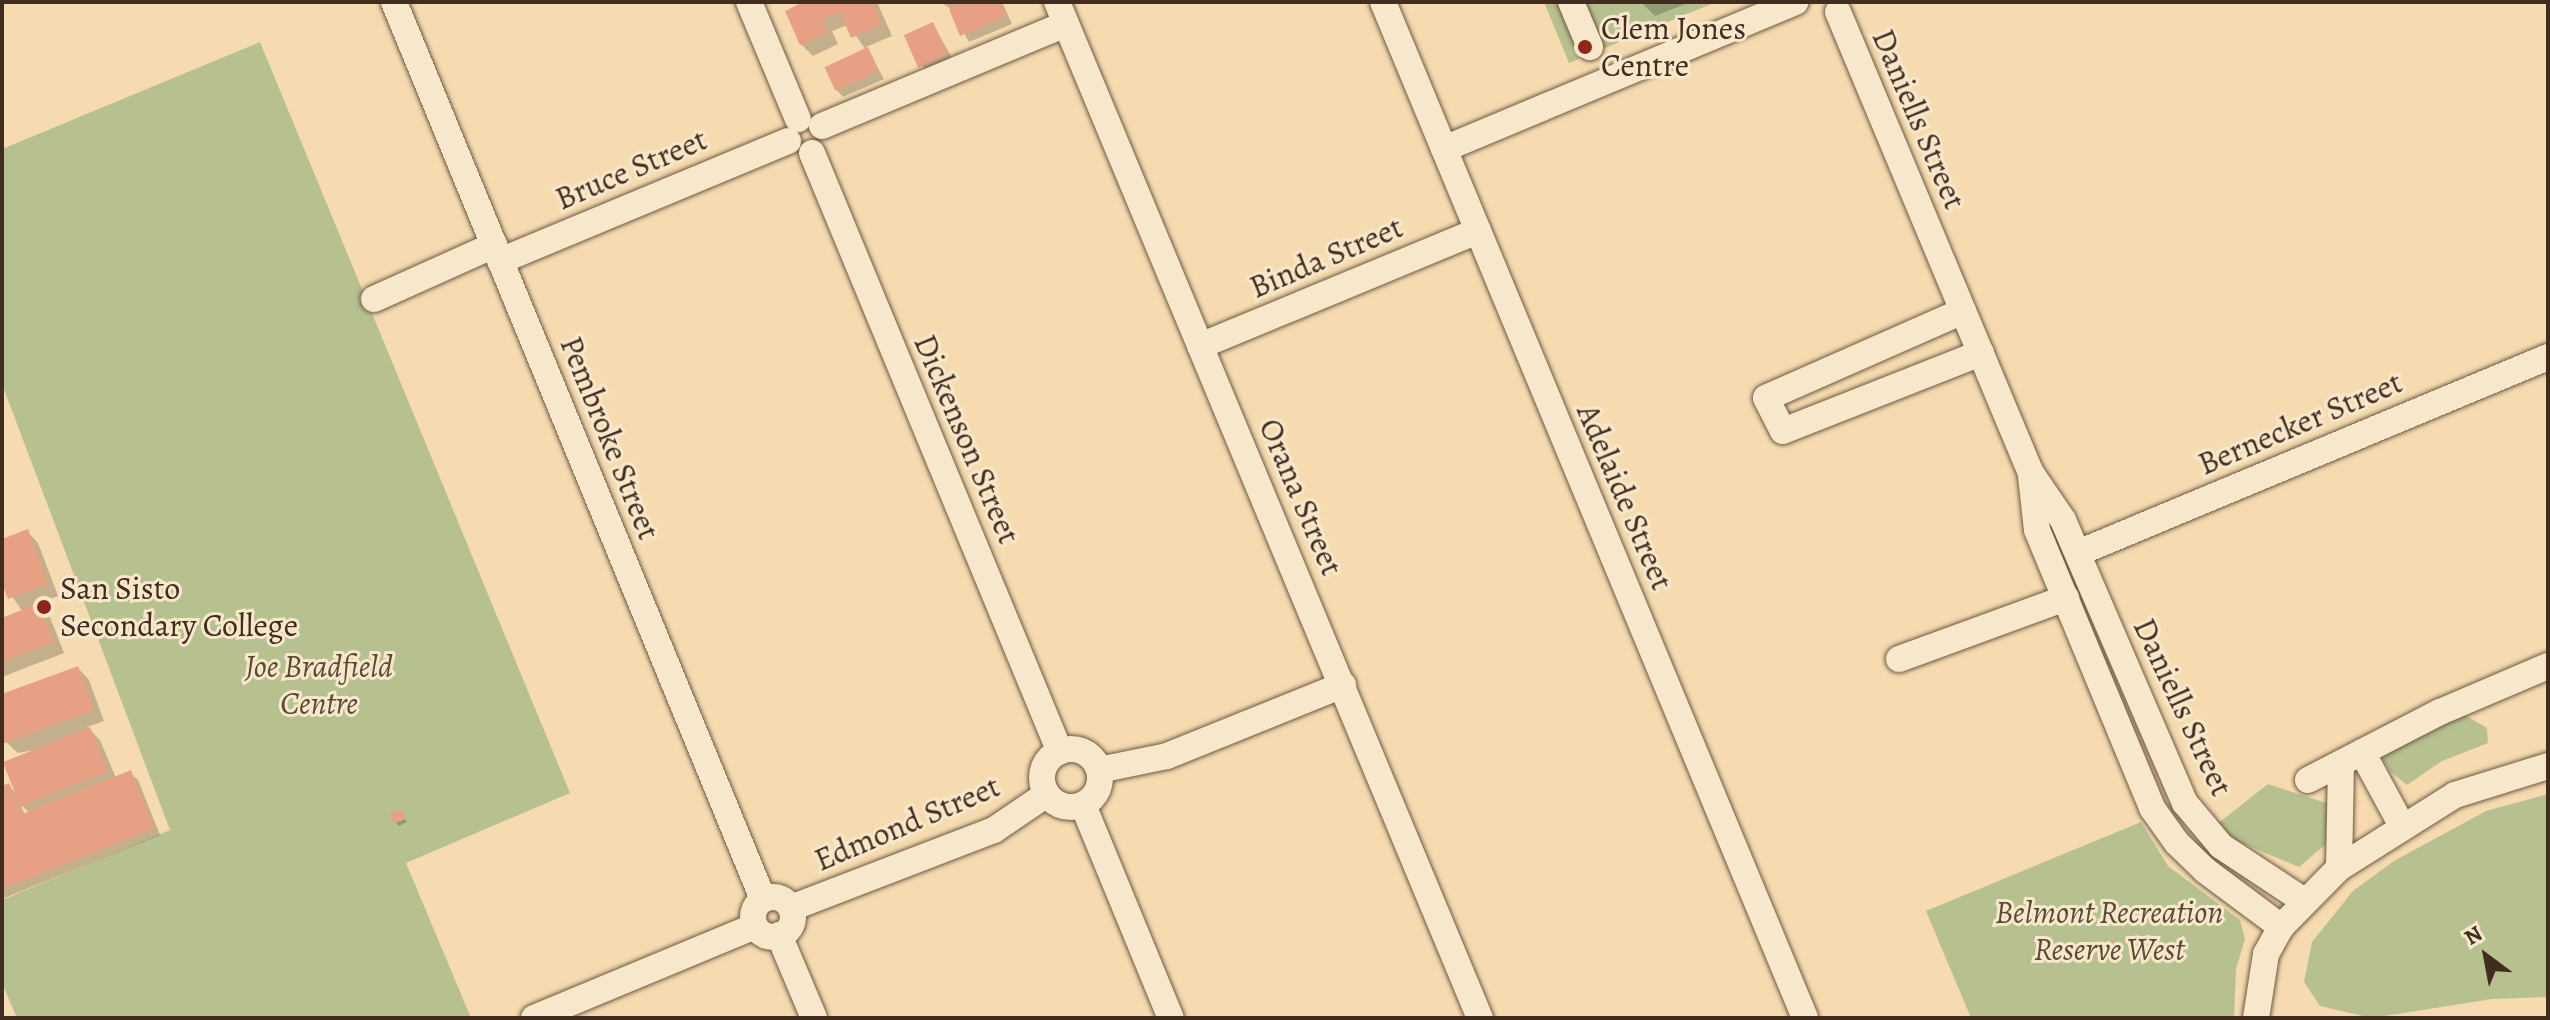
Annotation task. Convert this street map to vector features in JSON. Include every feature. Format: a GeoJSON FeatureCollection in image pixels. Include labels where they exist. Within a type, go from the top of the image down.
{"type":"FeatureCollection","features":[{"type":"Feature","properties":{"kind":"street","name":"Pembroke Street"},"geometry":{"type":"LineString","coordinates":[[394,2],[763,899]]}},
{"type":"Feature","properties":{"kind":"street","name":"Dickenson Street"},"geometry":{"type":"LineString","coordinates":[[749,2],[1060,752]]}},
{"type":"Feature","properties":{"kind":"street","name":"Adelaide Street"},"geometry":{"type":"LineString","coordinates":[[1383,2],[1805,1018]]}},
{"type":"Feature","properties":{"kind":"street"},"geometry":{"type":"LineString","coordinates":[[1571,2],[1590,47]]}},
{"type":"Feature","properties":{"kind":"street"},"geometry":{"type":"LineString","coordinates":[[1444,149],[1796,2]]}},
{"type":"Feature","properties":{"kind":"street"},"geometry":{"type":"LineString","coordinates":[[1809,2],[1826,14],[1843,7]]}},
{"type":"Feature","properties":{"kind":"street","name":"Daniells Street"},"geometry":{"type":"LineString","coordinates":[[1843,7],[1963,311],[2031,473],[2063,520],[2185,803],[2221,846],[2304,901]]}},
{"type":"Feature","properties":{"kind":"street","name":"Bruce Street"},"geometry":{"type":"LineString","coordinates":[[374,299],[805,135],[1062,13]]}},
{"type":"Feature","properties":{"kind":"street","name":"Orana Street"},"geometry":{"type":"LineString","coordinates":[[1062,13],[1480,1018]]}},
{"type":"Feature","properties":{"kind":"street","name":"Binda Street"},"geometry":{"type":"LineString","coordinates":[[1200,346],[1478,231]]}},
{"type":"Feature","properties":{"kind":"street"},"geometry":{"type":"LineString","coordinates":[[1963,311],[1766,398],[1783,431],[1981,353]]}},
{"type":"Feature","properties":{"kind":"street","name":"Bernecker Street"},"geometry":{"type":"LineString","coordinates":[[2078,553],[2548,357]]}},
{"type":"Feature","properties":{"kind":"street","name":"Daniells Street"},"geometry":{"type":"LineString","coordinates":[[2031,473],[2037,530],[2159,819],[2206,871],[2281,927]]}},
{"type":"Feature","properties":{"kind":"street"},"geometry":{"type":"LineString","coordinates":[[1899,659],[2066,598]]}},
{"type":"Feature","properties":{"kind":"street"},"geometry":{"type":"LineString","coordinates":[[2308,780],[2548,666]]}},
{"type":"Feature","properties":{"kind":"street"},"geometry":{"type":"LineString","coordinates":[[1099,770],[1167,756],[1343,685]]}},
{"type":"Feature","properties":{"kind":"street"},"geometry":{"type":"LineString","coordinates":[[1060,752],[1086,753],[1099,770],[1099,788],[1083,805],[1067,807],[1047,794],[1043,773],[1060,752]]}},
{"type":"Feature","properties":{"kind":"street"},"geometry":{"type":"LineString","coordinates":[[2339,868],[2352,758]]}},
{"type":"Feature","properties":{"kind":"street"},"geometry":{"type":"LineString","coordinates":[[2352,758],[2401,824]]}},
{"type":"Feature","properties":{"kind":"street"},"geometry":{"type":"LineString","coordinates":[[2256,1018],[2266,954],[2281,927],[2339,868],[2401,824],[2455,795],[2548,766]]}},
{"type":"Feature","properties":{"kind":"street","name":"Edmond Street"},"geometry":{"type":"LineString","coordinates":[[791,908],[994,830],[1047,794]]}},
{"type":"Feature","properties":{"kind":"street"},"geometry":{"type":"LineString","coordinates":[[1083,805],[1171,1018]]}},
{"type":"Feature","properties":{"kind":"street"},"geometry":{"type":"LineString","coordinates":[[534,1018],[767,931],[792,921],[791,908],[782,899],[763,899],[753,914],[767,931],[814,1018]]}},
{"type":"Feature","properties":{"kind":"green space","name":"Clem Jones Centre"},"geometry":{"type":"Polygon","coordinates":[[[1544,2],[1716,2],[1569,63],[1544,2]]]}},
{"type":"Feature","properties":{"kind":"green space","name":"Joe Bradfield Centre"},"geometry":{"type":"Polygon","coordinates":[[[260,42],[570,793],[406,863],[471,1018],[17,1018],[2,983],[2,900],[170,830],[2,384],[2,149],[260,42]]]}},
{"type":"Feature","properties":{"kind":"green space"},"geometry":{"type":"Polygon","coordinates":[[[2461,713],[2487,728],[2488,743],[2442,761],[2407,785],[2391,772],[2381,756],[2461,713]]]}},
{"type":"Feature","properties":{"kind":"green space"},"geometry":{"type":"Polygon","coordinates":[[[2268,784],[2329,804],[2333,838],[2299,867],[2232,839],[2216,825],[2268,784]]]}},
{"type":"Feature","properties":{"kind":"green space"},"geometry":{"type":"Polygon","coordinates":[[[2548,794],[2548,997],[2492,999],[2372,1018],[2320,1006],[2304,982],[2312,942],[2353,891],[2394,861],[2486,811],[2548,794]]]}},
{"type":"Feature","properties":{"kind":"green space","name":"Belmont Recreation Reserve West"},"geometry":{"type":"Polygon","coordinates":[[[2141,822],[2168,866],[2240,920],[2245,939],[2236,969],[2234,1018],[1971,1018],[1926,911],[2141,822]]]}},
{"type":"Feature","properties":{"kind":"building"},"geometry":{"type":"Polygon","coordinates":[[[803,2],[872,2],[882,24],[851,38],[840,12],[822,20],[828,33],[800,45],[785,11],[803,2]]]}},
{"type":"Feature","properties":{"kind":"building"},"geometry":{"type":"Polygon","coordinates":[[[966,2],[1000,2],[1006,16],[960,36],[949,9],[966,2]]]}},
{"type":"Feature","properties":{"kind":"building"},"geometry":{"type":"Polygon","coordinates":[[[933,22],[948,55],[918,68],[904,35],[933,22]]]}},
{"type":"Feature","properties":{"kind":"building"},"geometry":{"type":"Polygon","coordinates":[[[868,47],[879,71],[835,91],[824,67],[868,47]]]}},
{"type":"Feature","properties":{"kind":"building"},"geometry":{"type":"Polygon","coordinates":[[[28,529],[48,584],[8,599],[2,583],[2,539],[28,529]]]}},
{"type":"Feature","properties":{"kind":"building"},"geometry":{"type":"Polygon","coordinates":[[[39,603],[54,642],[2,662],[2,618],[39,603]]]}},
{"type":"Feature","properties":{"kind":"building"},"geometry":{"type":"Polygon","coordinates":[[[78,666],[94,710],[4,743],[2,694],[78,666]]]}},
{"type":"Feature","properties":{"kind":"building"},"geometry":{"type":"Polygon","coordinates":[[[90,727],[108,772],[21,807],[3,762],[90,727]]]}},
{"type":"Feature","properties":{"kind":"building"},"geometry":{"type":"Polygon","coordinates":[[[131,770],[154,828],[2,889],[2,786],[9,783],[22,814],[131,770]]]}},
{"type":"Feature","properties":{"kind":"building"},"geometry":{"type":"Polygon","coordinates":[[[401,809],[405,819],[394,824],[390,813],[401,809]]]}},
{"type":"Feature","properties":{"kind":"building"},"geometry":{"type":"Polygon","coordinates":[[[2110,940],[2121,944],[2117,956],[2106,952],[2110,940]]]}},
{"type":"Feature","properties":{"kind":"place","name":"Clem Jones Centre"},"geometry":{"type":"Point","coordinates":[1585,47]}},
{"type":"Feature","properties":{"kind":"place","name":"San Sisto Secondary College"},"geometry":{"type":"Point","coordinates":[44,607]}}]}
